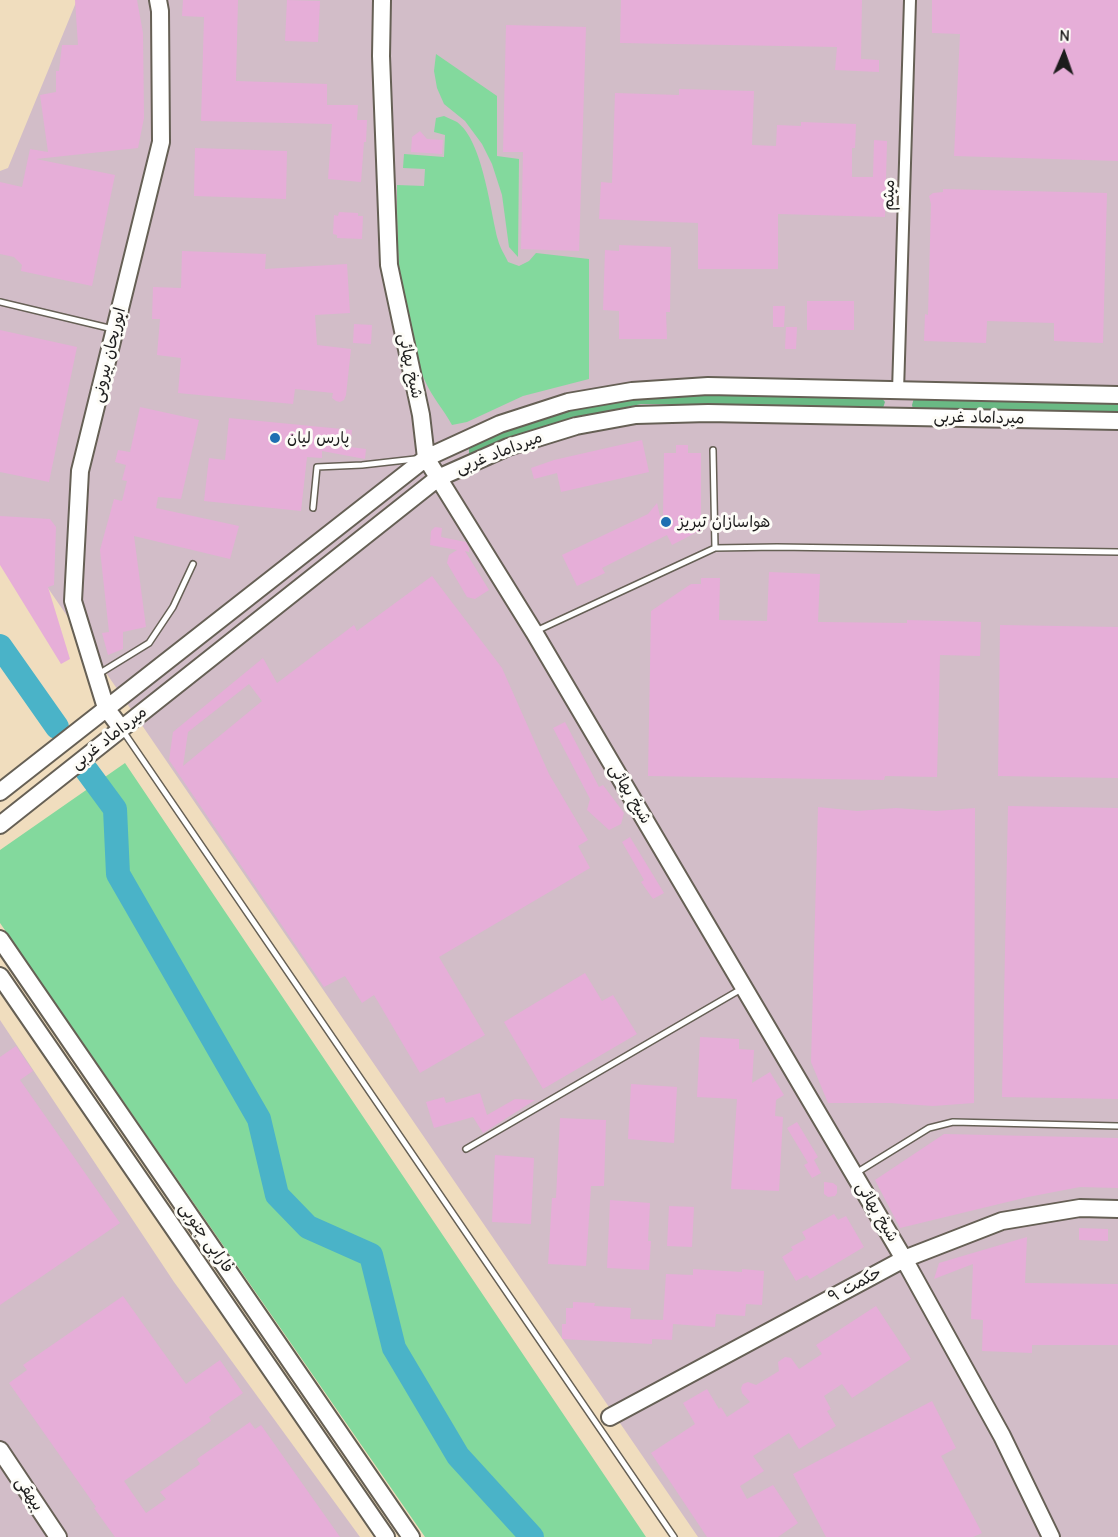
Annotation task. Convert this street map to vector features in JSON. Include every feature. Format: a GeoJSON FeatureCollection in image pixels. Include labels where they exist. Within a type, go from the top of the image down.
{"type":"FeatureCollection","features":[{"type":"Feature","properties":{"kind":"street","name":"ابوریحان بیرونی"},"geometry":{"type":"LineString","coordinates":[[121,728],[106,708],[73,601],[80,471],[161,142],[158,0]]}},
{"type":"Feature","properties":{"kind":"street","name":"شیخ بهائی"},"geometry":{"type":"LineString","coordinates":[[382,0],[381,56],[389,265],[421,415],[426,458],[534,632],[855,1174],[1002,1436],[1051,1537]]}},
{"type":"Feature","properties":{"kind":"street","name":"میثم"},"geometry":{"type":"LineString","coordinates":[[898,391],[910,0]]}},
{"type":"Feature","properties":{"kind":"street","name":"میرداماد غربی"},"geometry":{"type":"LineString","coordinates":[[0,792],[426,458],[500,424],[568,402],[632,391],[708,386],[1118,395]]}},
{"type":"Feature","properties":{"kind":"street","name":"میرداماد غربی"},"geometry":{"type":"LineString","coordinates":[[0,825],[438,478],[508,447],[564,429],[636,415],[708,413],[1118,421]]}},
{"type":"Feature","properties":{"kind":"street","name":"فارابی جنوبی"},"geometry":{"type":"LineString","coordinates":[[0,939],[411,1537]]}},
{"type":"Feature","properties":{"kind":"street","name":"فارابی جنوبی"},"geometry":{"type":"LineString","coordinates":[[0,976],[386,1537]]}},
{"type":"Feature","properties":{"kind":"street","name":"حکمت ۹"},"geometry":{"type":"LineString","coordinates":[[610,1417],[904,1259],[1002,1221],[1080,1208],[1118,1209]]}},
{"type":"Feature","properties":{"kind":"street","name":"بیهقی"},"geometry":{"type":"LineString","coordinates":[[0,1450],[58,1537]]}},
{"type":"Feature","properties":{"kind":"lane"},"geometry":{"type":"LineString","coordinates":[[0,302],[115,330]]}},
{"type":"Feature","properties":{"kind":"lane"},"geometry":{"type":"LineString","coordinates":[[713,450],[715,548]]}},
{"type":"Feature","properties":{"kind":"lane"},"geometry":{"type":"LineString","coordinates":[[313,508],[317,467],[426,458]]}},
{"type":"Feature","properties":{"kind":"lane"},"geometry":{"type":"LineString","coordinates":[[534,632],[715,548],[1118,552]]}},
{"type":"Feature","properties":{"kind":"lane"},"geometry":{"type":"LineString","coordinates":[[96,676],[149,643],[173,607],[193,564]]}},
{"type":"Feature","properties":{"kind":"lane"},"geometry":{"type":"LineString","coordinates":[[121,728],[674,1537]]}},
{"type":"Feature","properties":{"kind":"lane"},"geometry":{"type":"LineString","coordinates":[[466,1149],[744,987]]}},
{"type":"Feature","properties":{"kind":"lane"},"geometry":{"type":"LineString","coordinates":[[855,1174],[928,1128],[940,1124],[953,1122],[1118,1126]]}},
{"type":"Feature","properties":{"kind":"shaded area"},"geometry":{"type":"Polygon","coordinates":[[[77,0],[1118,0],[1118,1537],[698,1537],[0,518],[0,171],[8,168],[77,0]]]}},
{"type":"Feature","properties":{"kind":"shaded area"},"geometry":{"type":"Polygon","coordinates":[[[0,1020],[174,1282],[360,1537],[0,1537],[0,1020]]]}},
{"type":"Feature","properties":{"kind":"green space"},"geometry":{"type":"Polygon","coordinates":[[[436,54],[497,96],[497,156],[519,159],[518,257],[509,247],[502,195],[492,164],[482,144],[465,121],[444,104],[437,88],[434,71],[436,54]]]}},
{"type":"Feature","properties":{"kind":"green space"},"geometry":{"type":"Polygon","coordinates":[[[444,116],[457,122],[466,131],[473,144],[484,177],[498,240],[508,262],[519,266],[529,261],[536,253],[589,259],[589,379],[523,396],[467,422],[452,425],[425,381],[409,334],[401,285],[398,235],[397,185],[424,186],[425,169],[403,168],[404,154],[444,157],[445,135],[434,132],[436,118],[444,116]]]}},
{"type":"Feature","properties":{"kind":"green space"},"geometry":{"type":"Polygon","coordinates":[[[711,395],[881,397],[885,402],[883,408],[876,409],[781,405],[641,404],[599,413],[474,455],[469,453],[469,447],[508,430],[570,410],[633,398],[711,395]]]}},
{"type":"Feature","properties":{"kind":"green space"},"geometry":{"type":"Polygon","coordinates":[[[914,398],[1118,403],[1118,412],[913,409],[914,398]]]}},
{"type":"Feature","properties":{"kind":"green space"},"geometry":{"type":"Polygon","coordinates":[[[125,763],[646,1537],[425,1537],[0,923],[0,850],[125,763]]]}},
{"type":"Feature","properties":{"kind":"building"},"geometry":{"type":"Polygon","coordinates":[[[75,0],[137,0],[143,33],[144,118],[138,148],[36,159],[115,175],[92,286],[21,271],[22,265],[14,257],[0,254],[0,182],[22,187],[30,149],[48,152],[40,95],[56,92],[56,71],[59,71],[62,45],[78,45],[75,0]]]}},
{"type":"Feature","properties":{"kind":"building"},"geometry":{"type":"Polygon","coordinates":[[[183,0],[238,0],[236,81],[327,84],[327,105],[358,105],[357,120],[367,120],[361,182],[328,179],[332,124],[201,121],[204,17],[182,16],[183,0]]]}},
{"type":"Feature","properties":{"kind":"building"},"geometry":{"type":"Polygon","coordinates":[[[287,0],[320,1],[318,42],[285,41],[287,0]]]}},
{"type":"Feature","properties":{"kind":"building"},"geometry":{"type":"Polygon","coordinates":[[[621,0],[862,0],[861,59],[879,60],[879,72],[835,70],[837,47],[620,43],[621,0]]]}},
{"type":"Feature","properties":{"kind":"building"},"geometry":{"type":"Polygon","coordinates":[[[932,0],[1118,0],[1118,161],[954,156],[960,34],[932,33],[932,0]]]}},
{"type":"Feature","properties":{"kind":"building"},"geometry":{"type":"Polygon","coordinates":[[[506,25],[586,27],[579,251],[521,249],[523,152],[503,152],[506,25]]]}},
{"type":"Feature","properties":{"kind":"building"},"geometry":{"type":"Polygon","coordinates":[[[679,89],[754,91],[752,145],[776,146],[777,125],[801,126],[801,122],[856,124],[855,148],[852,148],[852,177],[873,177],[874,140],[887,141],[885,217],[778,214],[778,269],[698,269],[698,223],[599,219],[601,182],[612,183],[615,93],[679,95],[679,89]]]}},
{"type":"Feature","properties":{"kind":"building"},"geometry":{"type":"Polygon","coordinates":[[[420,131],[427,139],[443,140],[442,154],[411,152],[412,137],[420,131]]]}},
{"type":"Feature","properties":{"kind":"building"},"geometry":{"type":"Polygon","coordinates":[[[195,148],[287,151],[286,199],[194,196],[195,148]]]}},
{"type":"Feature","properties":{"kind":"building"},"geometry":{"type":"Polygon","coordinates":[[[943,189],[1107,193],[1103,343],[1054,341],[1054,323],[987,321],[986,343],[924,341],[925,314],[928,315],[931,204],[929,196],[943,192],[943,189]]]}},
{"type":"Feature","properties":{"kind":"building"},"geometry":{"type":"Polygon","coordinates":[[[339,212],[358,213],[358,216],[363,216],[362,239],[337,238],[337,235],[333,234],[334,215],[338,216],[339,212]]]}},
{"type":"Feature","properties":{"kind":"building"},"geometry":{"type":"Polygon","coordinates":[[[619,245],[671,247],[670,312],[666,312],[667,339],[619,339],[619,311],[603,310],[605,250],[619,251],[619,245]]]}},
{"type":"Feature","properties":{"kind":"building"},"geometry":{"type":"Polygon","coordinates":[[[182,251],[266,254],[265,269],[347,264],[350,313],[315,315],[317,345],[351,349],[344,400],[336,401],[332,398],[333,393],[295,389],[293,404],[178,393],[181,358],[157,355],[160,319],[152,319],[153,287],[181,288],[182,251]]]}},
{"type":"Feature","properties":{"kind":"building"},"geometry":{"type":"Polygon","coordinates":[[[807,301],[854,301],[854,330],[807,330],[807,301]]]}},
{"type":"Feature","properties":{"kind":"building"},"geometry":{"type":"Polygon","coordinates":[[[773,306],[785,306],[784,327],[773,327],[773,306]]]}},
{"type":"Feature","properties":{"kind":"building"},"geometry":{"type":"Polygon","coordinates":[[[354,324],[372,325],[371,344],[353,343],[354,324]]]}},
{"type":"Feature","properties":{"kind":"building"},"geometry":{"type":"Polygon","coordinates":[[[786,327],[797,327],[796,349],[785,349],[786,327]]]}},
{"type":"Feature","properties":{"kind":"building"},"geometry":{"type":"Polygon","coordinates":[[[0,330],[77,347],[49,482],[0,472],[0,330]]]}},
{"type":"Feature","properties":{"kind":"building"},"geometry":{"type":"Polygon","coordinates":[[[140,407],[199,420],[181,499],[158,497],[156,508],[239,526],[230,559],[134,536],[146,627],[123,632],[123,649],[108,655],[102,633],[109,632],[100,550],[114,499],[122,501],[127,481],[122,480],[126,465],[115,462],[118,450],[130,452],[140,407]]]}},
{"type":"Feature","properties":{"kind":"building"},"geometry":{"type":"Polygon","coordinates":[[[229,418],[352,430],[350,447],[366,449],[365,459],[322,451],[322,458],[307,457],[301,511],[204,501],[209,458],[225,460],[229,418]]]}},
{"type":"Feature","properties":{"kind":"building"},"geometry":{"type":"Polygon","coordinates":[[[642,440],[649,472],[561,492],[557,473],[534,479],[531,468],[554,460],[642,440]]]}},
{"type":"Feature","properties":{"kind":"building","name":"هواسازان تبریز"},"geometry":{"type":"Polygon","coordinates":[[[676,445],[688,445],[688,453],[701,453],[701,530],[672,545],[667,535],[602,568],[605,573],[577,586],[562,555],[648,514],[657,503],[660,516],[663,516],[664,453],[676,453],[676,445]]]}},
{"type":"Feature","properties":{"kind":"building"},"geometry":{"type":"Polygon","coordinates":[[[0,516],[50,519],[56,527],[54,585],[48,587],[70,659],[61,664],[0,565],[0,516]]]}},
{"type":"Feature","properties":{"kind":"building"},"geometry":{"type":"Polygon","coordinates":[[[435,527],[442,528],[441,537],[466,542],[469,552],[465,551],[489,590],[475,599],[467,597],[447,563],[449,555],[457,550],[430,545],[431,531],[435,527]]]}},
{"type":"Feature","properties":{"kind":"building"},"geometry":{"type":"Polygon","coordinates":[[[769,572],[820,574],[818,622],[907,623],[907,620],[981,622],[980,656],[940,655],[937,777],[885,776],[884,780],[648,776],[651,611],[691,584],[701,584],[701,578],[720,578],[719,620],[767,621],[769,572]]]}},
{"type":"Feature","properties":{"kind":"building"},"geometry":{"type":"Polygon","coordinates":[[[432,576],[502,668],[549,774],[588,840],[578,846],[590,868],[439,957],[485,1035],[420,1073],[374,995],[362,1003],[345,976],[324,987],[169,760],[173,732],[263,658],[277,683],[354,625],[357,631],[432,576]],[[249,684],[188,732],[183,766],[262,701],[249,684]]]}},
{"type":"Feature","properties":{"kind":"building"},"geometry":{"type":"Polygon","coordinates":[[[1000,625],[1118,627],[1118,778],[998,776],[1000,625]]]}},
{"type":"Feature","properties":{"kind":"building"},"geometry":{"type":"Polygon","coordinates":[[[565,722],[599,787],[603,785],[624,813],[621,824],[609,830],[587,810],[590,799],[553,728],[565,722]]]}},
{"type":"Feature","properties":{"kind":"building"},"geometry":{"type":"Polygon","coordinates":[[[1008,806],[1118,808],[1118,1099],[1002,1097],[1008,806]]]}},
{"type":"Feature","properties":{"kind":"building"},"geometry":{"type":"Polygon","coordinates":[[[818,807],[857,811],[896,808],[936,811],[975,808],[974,1103],[933,1106],[828,1103],[811,1062],[818,807]]]}},
{"type":"Feature","properties":{"kind":"building"},"geometry":{"type":"Polygon","coordinates":[[[630,837],[664,893],[653,899],[641,882],[644,880],[622,842],[630,837]]]}},
{"type":"Feature","properties":{"kind":"building"},"geometry":{"type":"Polygon","coordinates":[[[585,973],[602,1001],[613,995],[637,1034],[543,1089],[504,1022],[585,973]]]}},
{"type":"Feature","properties":{"kind":"building"},"geometry":{"type":"Polygon","coordinates":[[[700,1037],[739,1039],[739,1049],[754,1050],[752,1083],[770,1072],[784,1095],[776,1100],[775,1116],[783,1117],[779,1191],[731,1189],[737,1099],[697,1097],[700,1037]]]}},
{"type":"Feature","properties":{"kind":"building"},"geometry":{"type":"Polygon","coordinates":[[[16,1046],[33,1071],[20,1080],[120,1223],[0,1305],[0,1057],[16,1046]]]}},
{"type":"Feature","properties":{"kind":"building"},"geometry":{"type":"Polygon","coordinates":[[[631,1084],[677,1087],[674,1143],[628,1139],[631,1084]]]}},
{"type":"Feature","properties":{"kind":"building"},"geometry":{"type":"Polygon","coordinates":[[[480,1093],[487,1115],[515,1099],[535,1100],[483,1133],[473,1117],[434,1128],[426,1102],[444,1097],[446,1103],[480,1093]]]}},
{"type":"Feature","properties":{"kind":"building"},"geometry":{"type":"Polygon","coordinates":[[[560,1118],[606,1120],[604,1186],[591,1186],[586,1266],[548,1264],[552,1198],[556,1198],[560,1118]]]}},
{"type":"Feature","properties":{"kind":"building"},"geometry":{"type":"Polygon","coordinates":[[[797,1122],[818,1157],[814,1160],[821,1173],[812,1178],[804,1165],[808,1163],[787,1128],[797,1122]]]}},
{"type":"Feature","properties":{"kind":"building"},"geometry":{"type":"Polygon","coordinates":[[[944,1134],[1118,1138],[1118,1188],[1080,1187],[900,1228],[875,1180],[944,1134]]]}},
{"type":"Feature","properties":{"kind":"building"},"geometry":{"type":"Polygon","coordinates":[[[495,1155],[534,1158],[531,1224],[492,1222],[495,1155]]]}},
{"type":"Feature","properties":{"kind":"building"},"geometry":{"type":"Polygon","coordinates":[[[824,1182],[837,1186],[835,1196],[828,1197],[824,1194],[824,1182]]]}},
{"type":"Feature","properties":{"kind":"building"},"geometry":{"type":"Polygon","coordinates":[[[610,1200],[650,1203],[649,1270],[607,1268],[610,1200]]]}},
{"type":"Feature","properties":{"kind":"building"},"geometry":{"type":"Polygon","coordinates":[[[669,1206],[694,1207],[692,1247],[667,1246],[669,1206]]]}},
{"type":"Feature","properties":{"kind":"building"},"geometry":{"type":"Polygon","coordinates":[[[834,1214],[838,1220],[846,1216],[864,1247],[810,1279],[807,1275],[796,1281],[782,1257],[793,1250],[791,1247],[806,1239],[802,1232],[834,1214]]]}},
{"type":"Feature","properties":{"kind":"building"},"geometry":{"type":"Polygon","coordinates":[[[1079,1228],[1108,1229],[1108,1241],[1079,1240],[1079,1228]]]}},
{"type":"Feature","properties":{"kind":"building"},"geometry":{"type":"Polygon","coordinates":[[[1027,1237],[1025,1283],[1118,1284],[1118,1345],[1032,1345],[1032,1353],[982,1351],[983,1320],[971,1319],[973,1264],[934,1279],[939,1263],[1027,1237]]]}},
{"type":"Feature","properties":{"kind":"building"},"geometry":{"type":"Polygon","coordinates":[[[693,1269],[764,1271],[762,1305],[746,1304],[745,1316],[716,1314],[715,1327],[673,1324],[672,1340],[652,1339],[652,1344],[562,1339],[562,1324],[566,1324],[566,1308],[573,1308],[573,1302],[595,1303],[594,1306],[631,1308],[630,1319],[663,1320],[666,1274],[693,1275],[693,1269]]]}},
{"type":"Feature","properties":{"kind":"building"},"geometry":{"type":"Polygon","coordinates":[[[123,1296],[186,1384],[220,1360],[243,1393],[209,1417],[211,1421],[124,1481],[146,1513],[166,1499],[160,1492],[200,1464],[197,1459],[250,1422],[255,1429],[261,1425],[340,1537],[115,1537],[9,1383],[27,1370],[23,1365],[123,1296]]]}},
{"type":"Feature","properties":{"kind":"building"},"geometry":{"type":"Polygon","coordinates":[[[876,1306],[911,1359],[852,1398],[842,1384],[824,1396],[831,1409],[827,1411],[836,1426],[799,1449],[789,1433],[753,1456],[764,1471],[740,1486],[747,1499],[773,1485],[798,1523],[778,1537],[707,1537],[651,1453],[695,1424],[683,1403],[707,1389],[719,1409],[721,1407],[727,1417],[750,1402],[742,1393],[743,1384],[748,1382],[756,1385],[779,1371],[778,1362],[785,1357],[791,1358],[799,1369],[822,1354],[816,1345],[876,1306]]]}},
{"type":"Feature","properties":{"kind":"building"},"geometry":{"type":"Polygon","coordinates":[[[932,1401],[956,1448],[941,1456],[982,1533],[973,1537],[826,1537],[793,1474],[932,1401]]]}},
{"type":"Feature","properties":{"kind":"waterway"},"geometry":{"type":"LineString","coordinates":[[0,646],[57,727]]}},
{"type":"Feature","properties":{"kind":"waterway"},"geometry":{"type":"LineString","coordinates":[[87,771],[115,809],[118,874],[259,1119],[277,1195],[308,1227],[371,1255],[394,1348],[458,1456],[532,1537]]}},
{"type":"Feature","properties":{"kind":"place","name":"پارس لیان"},"geometry":{"type":"Point","coordinates":[275,438]}},
{"type":"Feature","properties":{"kind":"place","name":"هواسازان تبریز"},"geometry":{"type":"Point","coordinates":[666,522]}}]}
